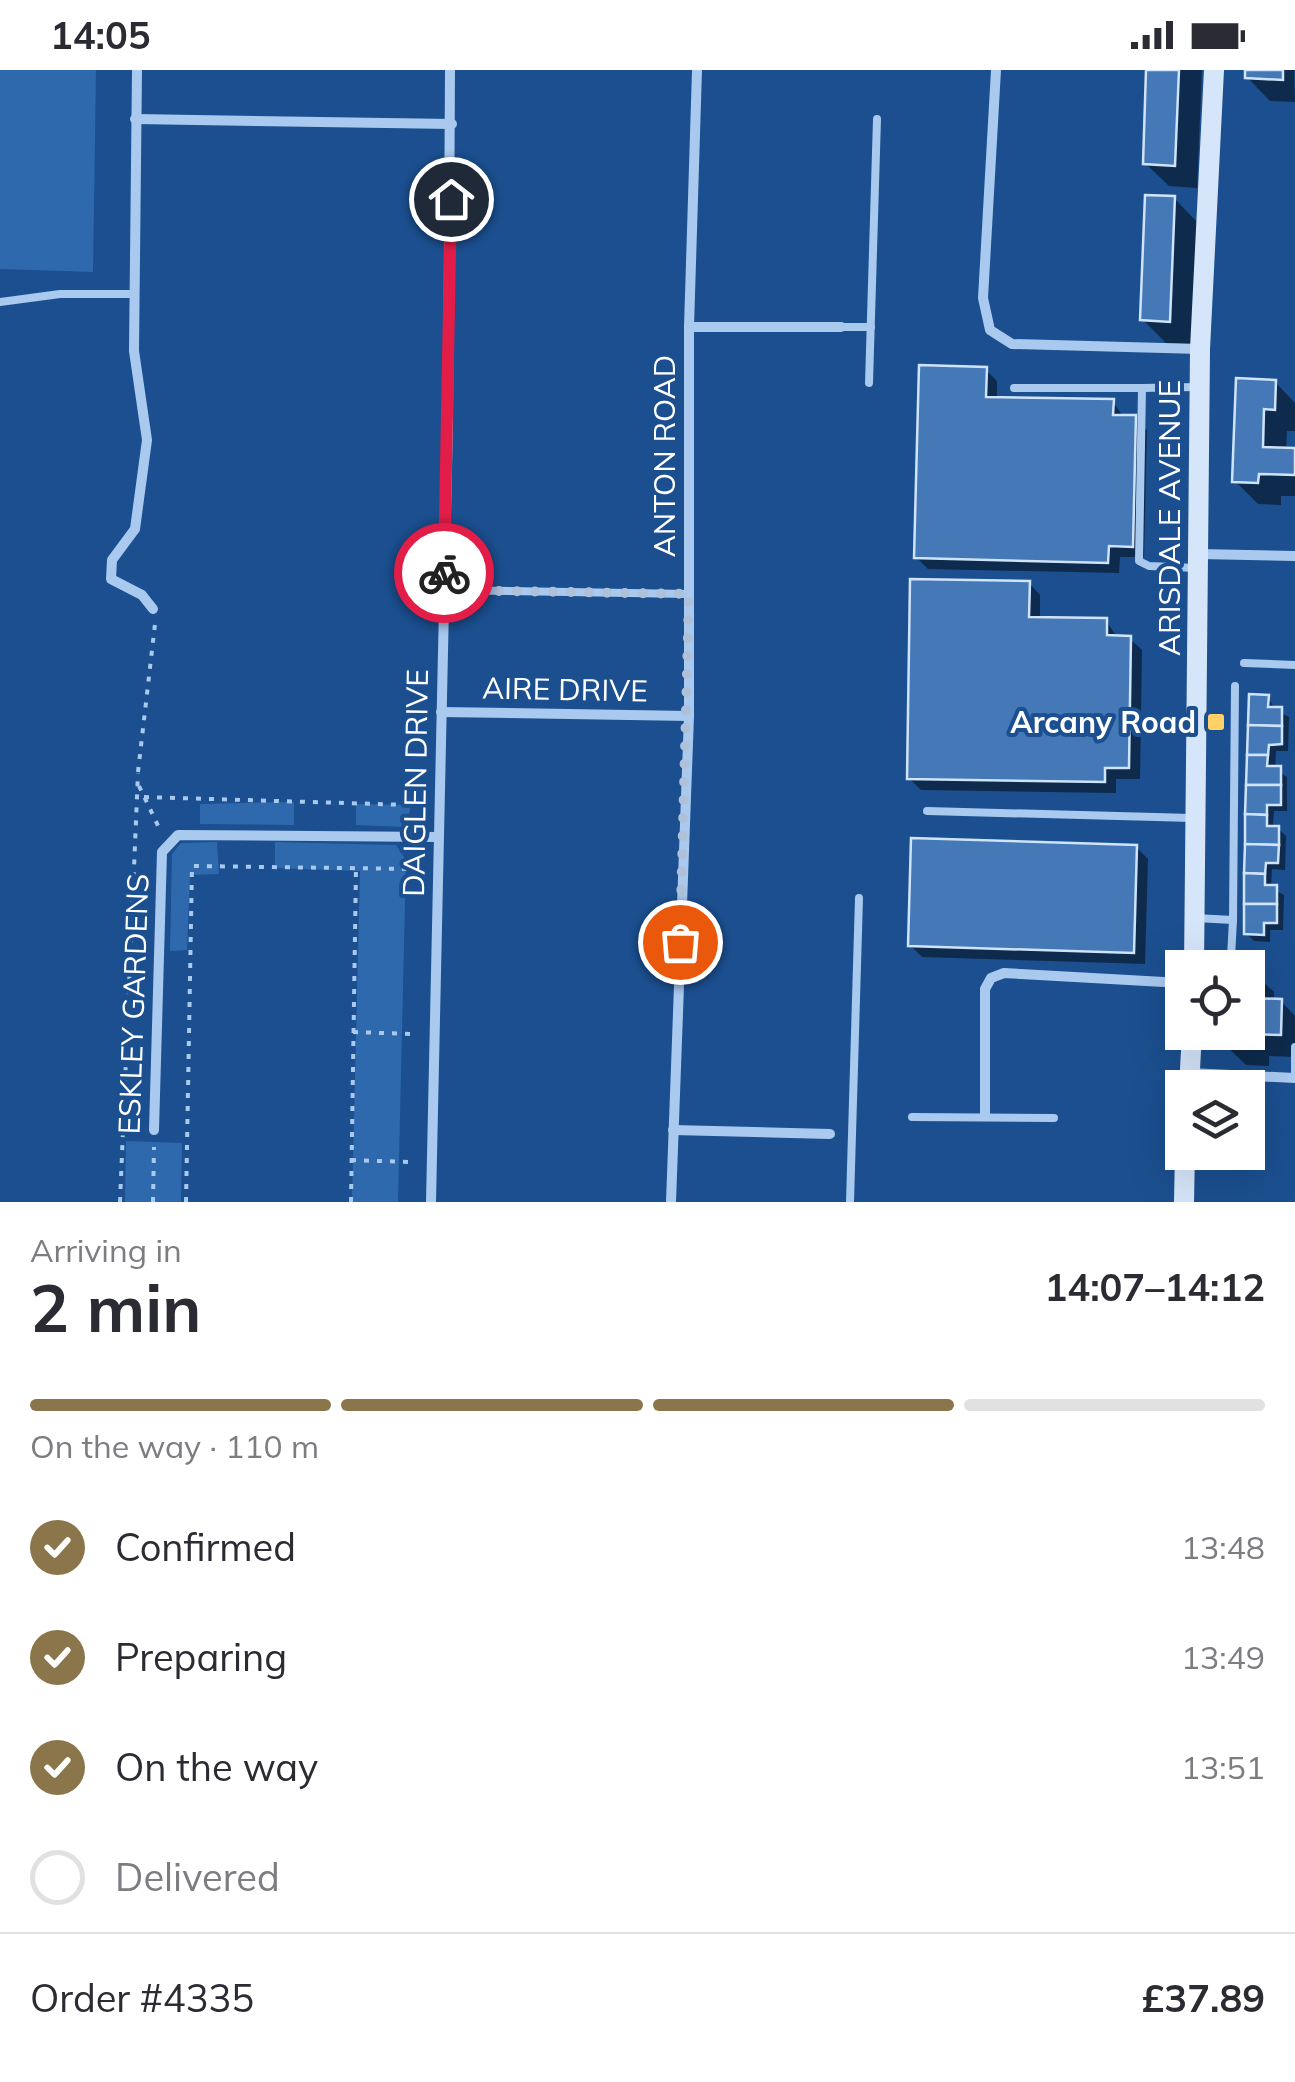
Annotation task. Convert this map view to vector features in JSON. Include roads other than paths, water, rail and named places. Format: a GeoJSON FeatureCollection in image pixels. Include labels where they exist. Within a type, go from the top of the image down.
{"type":"FeatureCollection","features":[{"type":"Feature","properties":{"kind":"street"},"geometry":{"type":"LineString","coordinates":[[137,70],[134,351],[147,440],[135,530],[112,560],[110,579],[142,595],[153,609]]}},
{"type":"Feature","properties":{"kind":"street","name":"DAIGLEN DRIVE"},"geometry":{"type":"LineString","coordinates":[[431,1202],[450,70]]}},
{"type":"Feature","properties":{"kind":"street","name":"ANTON ROAD"},"geometry":{"type":"LineString","coordinates":[[671,1202],[688,716],[689,327],[696,70]]}},
{"type":"Feature","properties":{"kind":"street"},"geometry":{"type":"LineString","coordinates":[[996,70],[983,298],[990,330],[1000,340],[1012,344],[1200,348]]}},
{"type":"Feature","properties":{"kind":"street","name":"ARISDALE AVENUE"},"geometry":{"type":"LineString","coordinates":[[1194,950],[1200,348],[1214,70]]}},
{"type":"Feature","properties":{"kind":"street"},"geometry":{"type":"LineString","coordinates":[[135,118],[452,124]]}},
{"type":"Feature","properties":{"kind":"street"},"geometry":{"type":"LineString","coordinates":[[689,327],[840,327]]}},
{"type":"Feature","properties":{"kind":"street"},"geometry":{"type":"LineString","coordinates":[[1199,561],[1295,556]]}},
{"type":"Feature","properties":{"kind":"street","name":"AIRE DRIVE"},"geometry":{"type":"LineString","coordinates":[[441,712],[688,716]]}},
{"type":"Feature","properties":{"kind":"street","name":"ESKLEY GARDENS"},"geometry":{"type":"LineString","coordinates":[[154,1130],[162,852],[168,841],[178,835],[438,837]]}},
{"type":"Feature","properties":{"kind":"street"},"geometry":{"type":"LineString","coordinates":[[984,1116],[985,990],[992,978],[1004,974],[1165,981]]}},
{"type":"Feature","properties":{"kind":"street"},"geometry":{"type":"LineString","coordinates":[[1265,1079],[1295,1078]]}},
{"type":"Feature","properties":{"kind":"street"},"geometry":{"type":"LineString","coordinates":[[674,1130],[830,1134]]}},
{"type":"Feature","properties":{"kind":"street"},"geometry":{"type":"LineString","coordinates":[[1184,1202],[1185,1170]]}},
{"type":"Feature","properties":{"kind":"lane"},"geometry":{"type":"LineString","coordinates":[[869,383],[877,119]]}},
{"type":"Feature","properties":{"kind":"lane"},"geometry":{"type":"LineString","coordinates":[[0,302],[60,294],[134,294]]}},
{"type":"Feature","properties":{"kind":"lane"},"geometry":{"type":"LineString","coordinates":[[840,327],[870,327]]}},
{"type":"Feature","properties":{"kind":"lane"},"geometry":{"type":"LineString","coordinates":[[1014,388],[1200,387]]}},
{"type":"Feature","properties":{"kind":"lane"},"geometry":{"type":"LineString","coordinates":[[1142,388],[1138,561],[1149,566],[1199,561]]}},
{"type":"Feature","properties":{"kind":"lane"},"geometry":{"type":"LineString","coordinates":[[444,590],[689,594]]}},
{"type":"Feature","properties":{"kind":"lane"},"geometry":{"type":"LineString","coordinates":[[1244,662],[1295,666]]}},
{"type":"Feature","properties":{"kind":"lane"},"geometry":{"type":"LineString","coordinates":[[1231,950],[1235,686]]}},
{"type":"Feature","properties":{"kind":"lane"},"geometry":{"type":"LineString","coordinates":[[926,810],[1196,818]]}},
{"type":"Feature","properties":{"kind":"lane"},"geometry":{"type":"LineString","coordinates":[[850,1202],[859,898]]}},
{"type":"Feature","properties":{"kind":"lane"},"geometry":{"type":"LineString","coordinates":[[1195,918],[1233,920]]}},
{"type":"Feature","properties":{"kind":"lane"},"geometry":{"type":"LineString","coordinates":[[1295,1047],[1295,1078]]}},
{"type":"Feature","properties":{"kind":"lane"},"geometry":{"type":"LineString","coordinates":[[912,1117],[1054,1118]]}},
{"type":"Feature","properties":{"kind":"lane"},"geometry":{"type":"LineString","coordinates":[[830,1134],[851,1134]]}},
{"type":"Feature","properties":{"kind":"place","name":"Arcany Road"},"geometry":{"type":"Point","coordinates":[1216,722]}}]}
